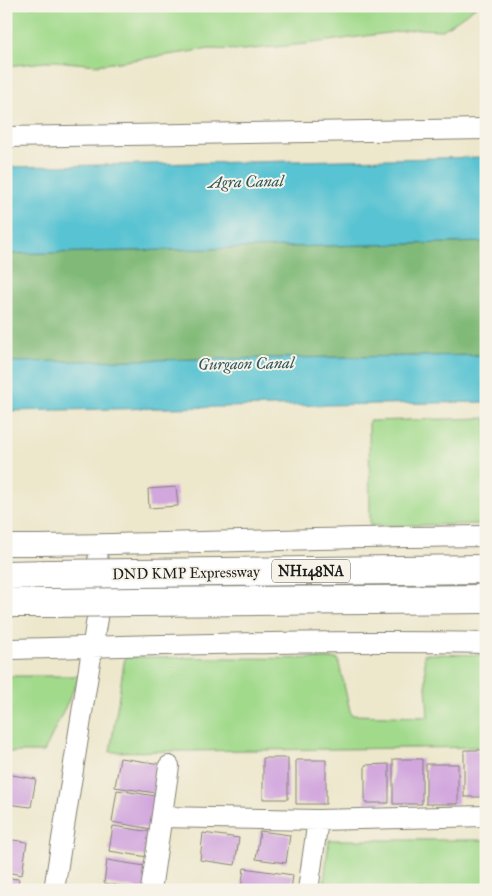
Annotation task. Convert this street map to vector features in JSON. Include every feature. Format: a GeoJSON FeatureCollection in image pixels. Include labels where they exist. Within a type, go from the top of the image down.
{"type":"FeatureCollection","features":[{"type":"Feature","properties":{"kind":"highway","name":"DND KMP Expressway"},"geometry":{"type":"LineString","coordinates":[[6,575],[486,569]]}},
{"type":"Feature","properties":{"kind":"highway","name":"DND KMP Expressway"},"geometry":{"type":"LineString","coordinates":[[6,603],[486,599]]}},
{"type":"Feature","properties":{"kind":"street"},"geometry":{"type":"LineString","coordinates":[[6,137],[486,128]]}},
{"type":"Feature","properties":{"kind":"street"},"geometry":{"type":"LineString","coordinates":[[6,545],[99,545],[354,537],[486,536]]}},
{"type":"Feature","properties":{"kind":"street"},"geometry":{"type":"LineString","coordinates":[[54,890],[97,618],[99,545]]}},
{"type":"Feature","properties":{"kind":"street"},"geometry":{"type":"LineString","coordinates":[[6,649],[387,641],[486,643]]}},
{"type":"Feature","properties":{"kind":"street"},"geometry":{"type":"LineString","coordinates":[[151,890],[169,766]]}},
{"type":"Feature","properties":{"kind":"street"},"geometry":{"type":"LineString","coordinates":[[162,817],[318,820],[486,816]]}},
{"type":"Feature","properties":{"kind":"street"},"geometry":{"type":"LineString","coordinates":[[308,890],[318,820]]}},
{"type":"Feature","properties":{"kind":"green space"},"geometry":{"type":"Polygon","coordinates":[[[6,6],[477,6],[443,30],[418,29],[306,44],[243,50],[210,49],[97,65],[55,61],[6,66],[6,6]]]}},
{"type":"Feature","properties":{"kind":"green space"},"geometry":{"type":"Polygon","coordinates":[[[486,242],[486,355],[6,362],[6,254],[486,242]]]}},
{"type":"Feature","properties":{"kind":"green space"},"geometry":{"type":"Polygon","coordinates":[[[486,418],[486,524],[370,526],[369,421],[486,418]]]}},
{"type":"Feature","properties":{"kind":"green space"},"geometry":{"type":"Polygon","coordinates":[[[424,654],[486,655],[486,747],[110,752],[125,657],[338,659],[351,715],[428,717],[424,654]]]}},
{"type":"Feature","properties":{"kind":"green space"},"geometry":{"type":"Polygon","coordinates":[[[6,676],[80,676],[44,752],[6,752],[6,676]]]}},
{"type":"Feature","properties":{"kind":"green space"},"geometry":{"type":"Polygon","coordinates":[[[329,840],[486,840],[486,890],[323,890],[329,840]]]}},
{"type":"Feature","properties":{"kind":"water","name":"Agra Canal"},"geometry":{"type":"Polygon","coordinates":[[[486,157],[486,242],[6,254],[6,167],[486,157]]]}},
{"type":"Feature","properties":{"kind":"water","name":"Gurgaon Canal"},"geometry":{"type":"Polygon","coordinates":[[[486,355],[486,402],[6,411],[6,362],[486,355]]]}},
{"type":"Feature","properties":{"kind":"building"},"geometry":{"type":"Polygon","coordinates":[[[176,487],[178,506],[149,508],[148,489],[176,487]]]}},
{"type":"Feature","properties":{"kind":"building"},"geometry":{"type":"Polygon","coordinates":[[[464,750],[486,750],[486,797],[464,797],[464,750]]]}},
{"type":"Feature","properties":{"kind":"building"},"geometry":{"type":"Polygon","coordinates":[[[120,758],[161,764],[156,793],[115,787],[120,758]]]}},
{"type":"Feature","properties":{"kind":"building"},"geometry":{"type":"Polygon","coordinates":[[[263,758],[288,758],[288,799],[263,799],[263,758]]]}},
{"type":"Feature","properties":{"kind":"building"},"geometry":{"type":"Polygon","coordinates":[[[393,759],[422,759],[422,804],[393,804],[393,759]]]}},
{"type":"Feature","properties":{"kind":"building"},"geometry":{"type":"Polygon","coordinates":[[[296,760],[326,760],[326,804],[296,804],[296,760]]]}},
{"type":"Feature","properties":{"kind":"building"},"geometry":{"type":"Polygon","coordinates":[[[389,764],[389,803],[365,803],[365,765],[389,764]]]}},
{"type":"Feature","properties":{"kind":"building"},"geometry":{"type":"Polygon","coordinates":[[[426,764],[458,764],[458,804],[426,804],[426,764]]]}},
{"type":"Feature","properties":{"kind":"building"},"geometry":{"type":"Polygon","coordinates":[[[6,774],[36,779],[31,807],[6,804],[6,774]]]}},
{"type":"Feature","properties":{"kind":"building"},"geometry":{"type":"Polygon","coordinates":[[[117,790],[162,797],[157,830],[112,822],[117,790]]]}},
{"type":"Feature","properties":{"kind":"building"},"geometry":{"type":"Polygon","coordinates":[[[113,826],[152,832],[148,857],[109,851],[113,826]]]}},
{"type":"Feature","properties":{"kind":"building"},"geometry":{"type":"Polygon","coordinates":[[[260,831],[290,835],[286,863],[256,859],[260,831]]]}},
{"type":"Feature","properties":{"kind":"building"},"geometry":{"type":"Polygon","coordinates":[[[203,833],[239,838],[235,865],[200,860],[203,833]]]}},
{"type":"Feature","properties":{"kind":"building"},"geometry":{"type":"Polygon","coordinates":[[[6,839],[27,842],[22,875],[6,872],[6,839]]]}},
{"type":"Feature","properties":{"kind":"building"},"geometry":{"type":"Polygon","coordinates":[[[107,860],[151,867],[146,890],[104,883],[107,860]]]}},
{"type":"Feature","properties":{"kind":"building"},"geometry":{"type":"Polygon","coordinates":[[[244,868],[293,875],[291,890],[241,890],[244,868]]]}},
{"type":"Feature","properties":{"kind":"building"},"geometry":{"type":"Polygon","coordinates":[[[6,878],[19,879],[17,890],[6,890],[6,878]]]}}]}
